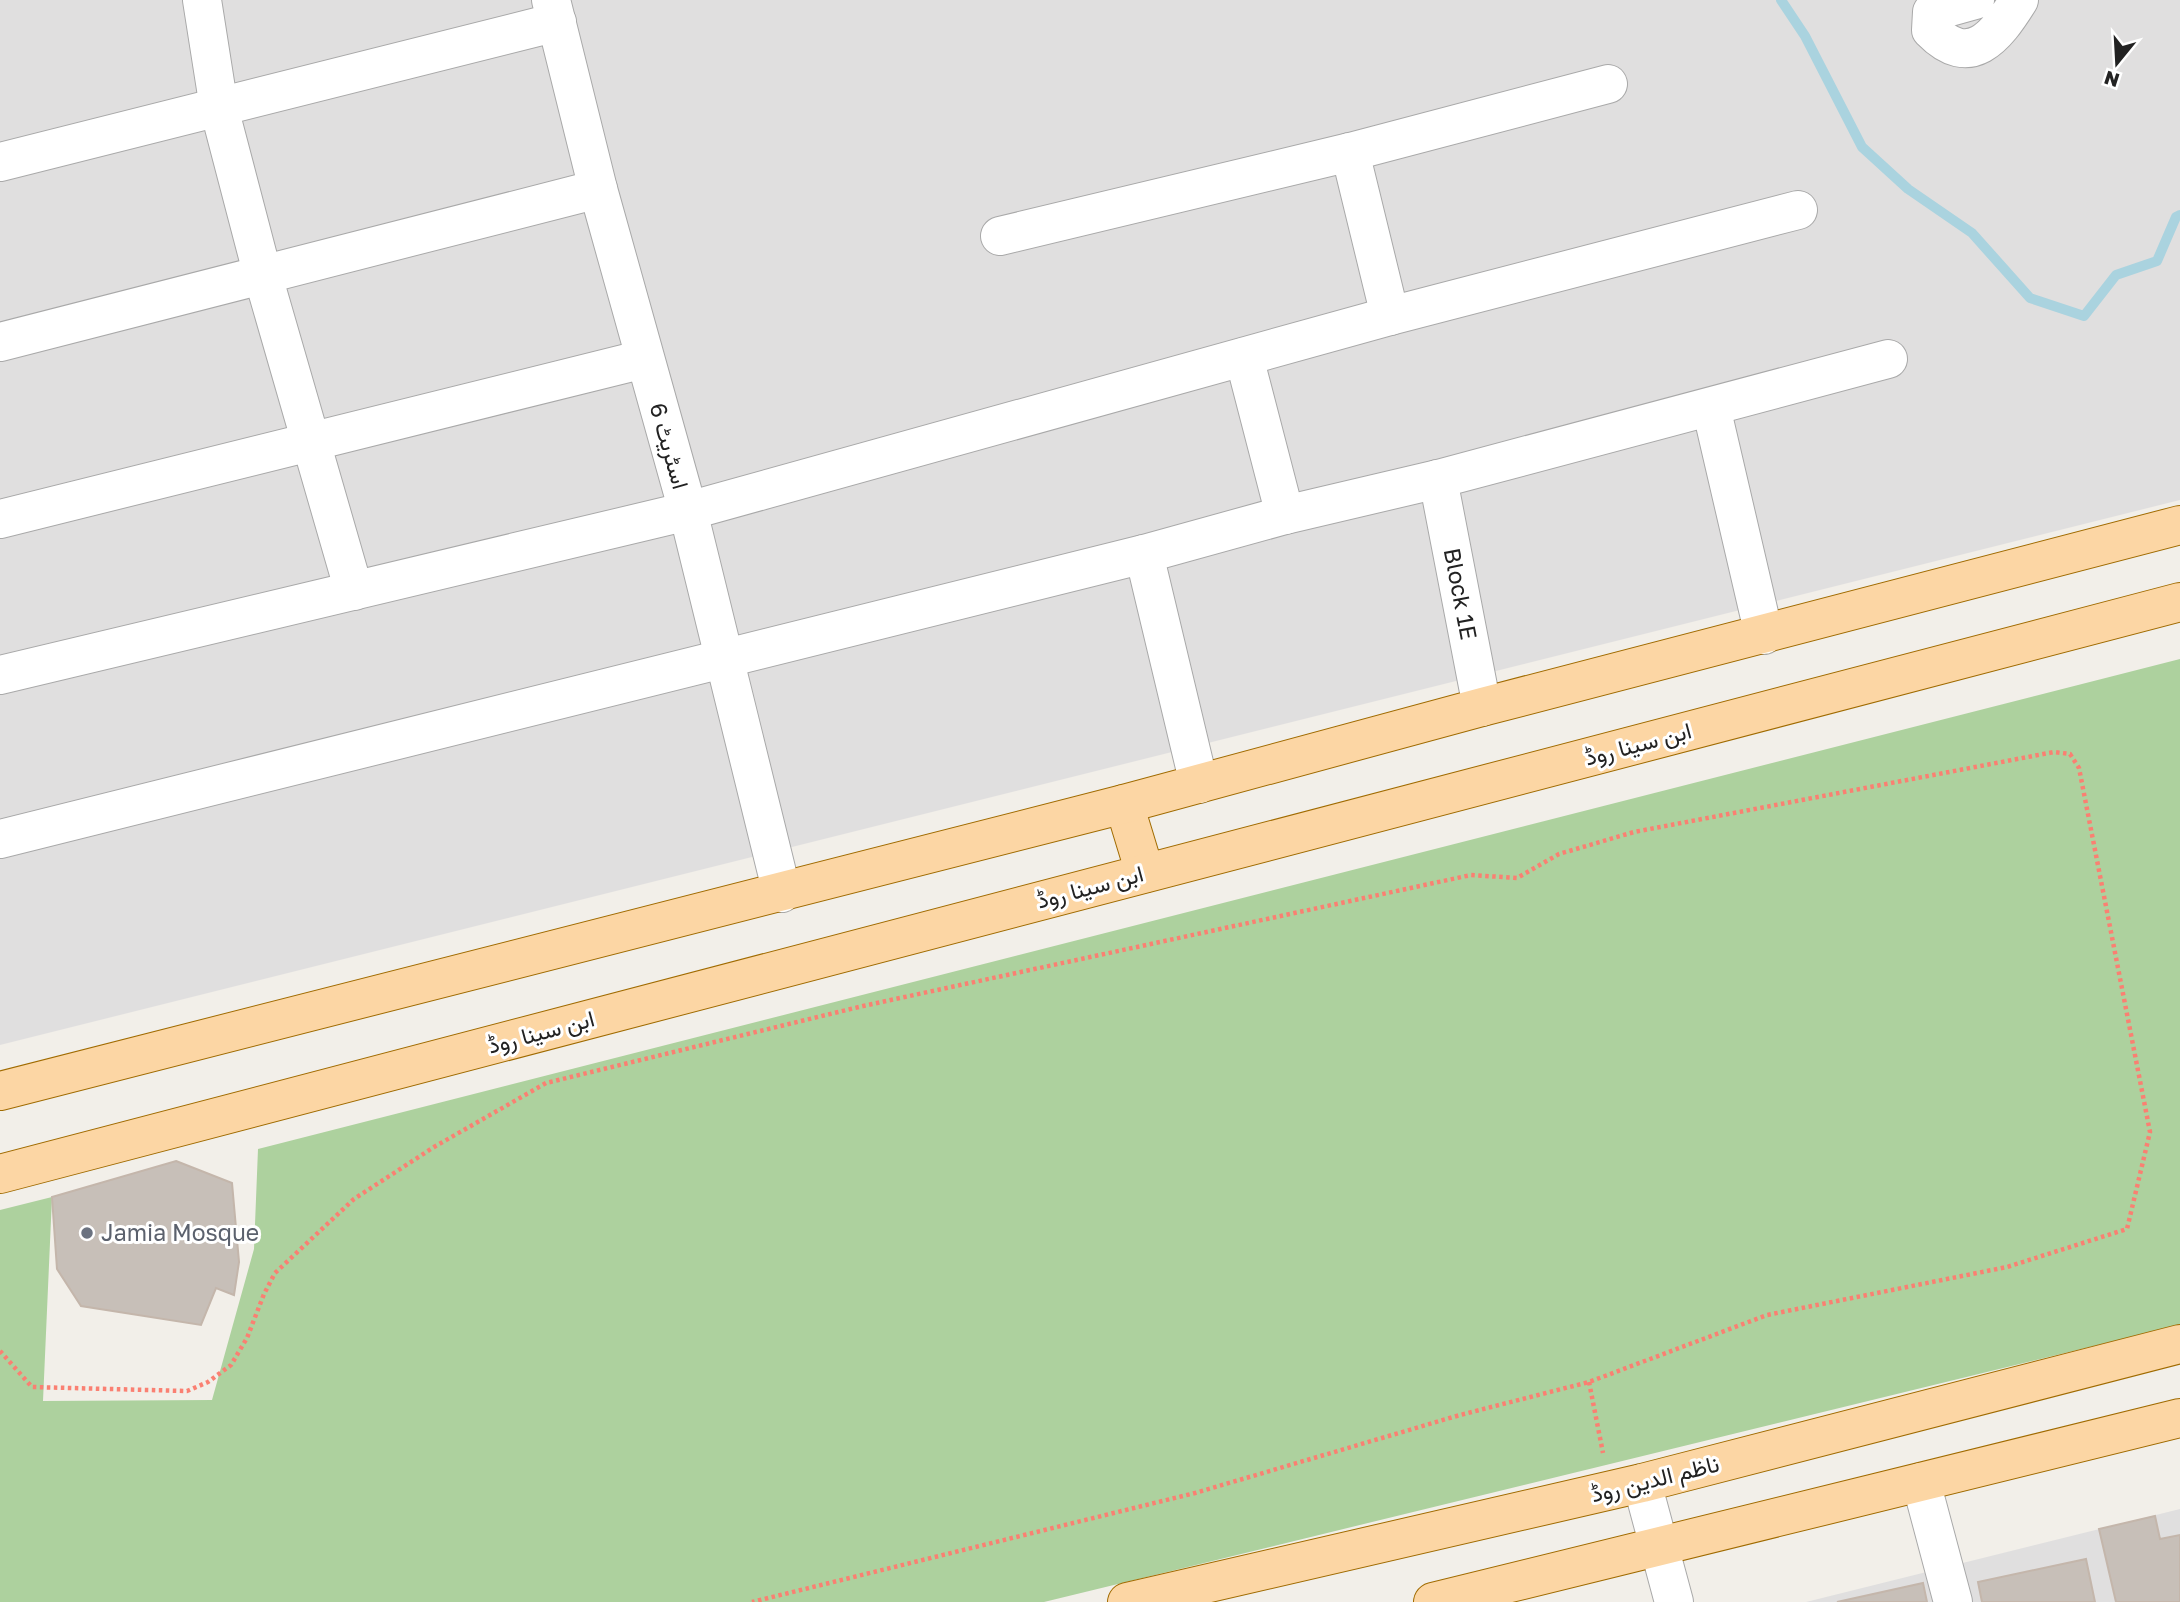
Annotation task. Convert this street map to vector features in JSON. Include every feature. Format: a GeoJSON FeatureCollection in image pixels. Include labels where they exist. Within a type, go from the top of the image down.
{"type":"FeatureCollection","features":[{"type":"Feature","properties":{"kind":"main road"},"geometry":{"type":"LineString","coordinates":[[0,1091],[782,893],[2180,525]]}},
{"type":"Feature","properties":{"kind":"main road","name":"ابن سینا روڈ"},"geometry":{"type":"LineString","coordinates":[[0,1174],[2180,602]]}},
{"type":"Feature","properties":{"kind":"main road"},"geometry":{"type":"LineString","coordinates":[[1124,804],[1145,873]]}},
{"type":"Feature","properties":{"kind":"main road","name":"ناظم الدین روڈ"},"geometry":{"type":"LineString","coordinates":[[1128,1602],[1626,1487],[2180,1344]]}},
{"type":"Feature","properties":{"kind":"main road"},"geometry":{"type":"LineString","coordinates":[[1433,1602],[2180,1418]]}},
{"type":"Feature","properties":{"kind":"street"},"geometry":{"type":"LineString","coordinates":[[202,0],[219,108],[263,276],[354,590]]}},
{"type":"Feature","properties":{"kind":"street"},"geometry":{"type":"LineString","coordinates":[[1975,0],[1931,12],[1931,30],[1944,44],[1961,49],[1981,46],[1993,36],[2019,0]]}},
{"type":"Feature","properties":{"kind":"street"},"geometry":{"type":"LineString","coordinates":[[0,162],[219,108],[554,11]]}},
{"type":"Feature","properties":{"kind":"street","name":"اسٹریٹ 6"},"geometry":{"type":"LineString","coordinates":[[554,11],[597,189],[688,511],[782,893]]}},
{"type":"Feature","properties":{"kind":"street"},"geometry":{"type":"LineString","coordinates":[[1000,236],[1350,152],[1608,84]]}},
{"type":"Feature","properties":{"kind":"street"},"geometry":{"type":"LineString","coordinates":[[1350,152],[1390,316]]}},
{"type":"Feature","properties":{"kind":"street"},"geometry":{"type":"LineString","coordinates":[[0,342],[597,189]]}},
{"type":"Feature","properties":{"kind":"street"},"geometry":{"type":"LineString","coordinates":[[1,669],[354,590],[688,511],[1390,316],[1798,210]]}},
{"type":"Feature","properties":{"kind":"street"},"geometry":{"type":"LineString","coordinates":[[1244,357],[1285,515]]}},
{"type":"Feature","properties":{"kind":"street"},"geometry":{"type":"LineString","coordinates":[[0,519],[644,359]]}},
{"type":"Feature","properties":{"kind":"street"},"geometry":{"type":"LineString","coordinates":[[0,839],[1144,554],[1888,359]]}},
{"type":"Feature","properties":{"kind":"street"},"geometry":{"type":"LineString","coordinates":[[1711,407],[1764,635]]}},
{"type":"Feature","properties":{"kind":"street","name":"Block 1E"},"geometry":{"type":"LineString","coordinates":[[1438,479],[1482,707]]}},
{"type":"Feature","properties":{"kind":"street"},"geometry":{"type":"LineString","coordinates":[[1144,554],[1199,784]]}},
{"type":"Feature","properties":{"kind":"street"},"geometry":{"type":"LineString","coordinates":[[1921,1482],[1953,1602]]}},
{"type":"Feature","properties":{"kind":"street"},"geometry":{"type":"LineString","coordinates":[[1626,1487],[1660,1545],[1674,1602]]}},
{"type":"Feature","properties":{"kind":"path"},"geometry":{"type":"LineString","coordinates":[[0,1351],[32,1387],[187,1391],[208,1382],[231,1365],[247,1338],[275,1273],[354,1199],[434,1147],[546,1083],[863,1006],[1471,875],[1517,878],[1559,854],[1634,832],[2054,752],[2070,754],[2080,768],[2150,1132],[2127,1229],[2007,1267],[1768,1315],[1589,1382],[1460,1415],[1195,1493],[752,1602]]}},
{"type":"Feature","properties":{"kind":"path"},"geometry":{"type":"LineString","coordinates":[[1589,1382],[1626,1487]]}},
{"type":"Feature","properties":{"kind":"shaded area"},"geometry":{"type":"Polygon","coordinates":[[[0,0],[2180,0],[2180,500],[0,1045],[0,0]]]}},
{"type":"Feature","properties":{"kind":"shaded area"},"geometry":{"type":"Polygon","coordinates":[[[2180,1509],[2180,1602],[1806,1602],[2180,1509]]]}},
{"type":"Feature","properties":{"kind":"green space"},"geometry":{"type":"Polygon","coordinates":[[[2180,659],[2180,1325],[1044,1602],[0,1602],[0,1210],[52,1197],[43,1401],[212,1400],[254,1249],[258,1149],[2180,659]]]}},
{"type":"Feature","properties":{"kind":"building"},"geometry":{"type":"Polygon","coordinates":[[[176,1161],[232,1183],[239,1262],[234,1295],[216,1288],[201,1325],[81,1306],[57,1269],[52,1197],[176,1161]]]}},
{"type":"Feature","properties":{"kind":"building"},"geometry":{"type":"Polygon","coordinates":[[[2155,1516],[2160,1539],[2180,1535],[2180,1602],[2116,1602],[2099,1529],[2155,1516]]]}},
{"type":"Feature","properties":{"kind":"building"},"geometry":{"type":"Polygon","coordinates":[[[2086,1559],[2095,1602],[1982,1602],[1978,1582],[2086,1559]]]}},
{"type":"Feature","properties":{"kind":"building"},"geometry":{"type":"Polygon","coordinates":[[[1923,1583],[1927,1602],[1837,1602],[1923,1583]]]}},
{"type":"Feature","properties":{"kind":"waterway"},"geometry":{"type":"LineString","coordinates":[[1781,0],[1805,36],[1862,147],[1908,189],[1972,233],[2030,298],[2084,316],[2116,275],[2157,261],[2176,217],[2180,215]]}},
{"type":"Feature","properties":{"kind":"place","name":"Jamia Mosque"},"geometry":{"type":"Point","coordinates":[87,1233]}}]}
